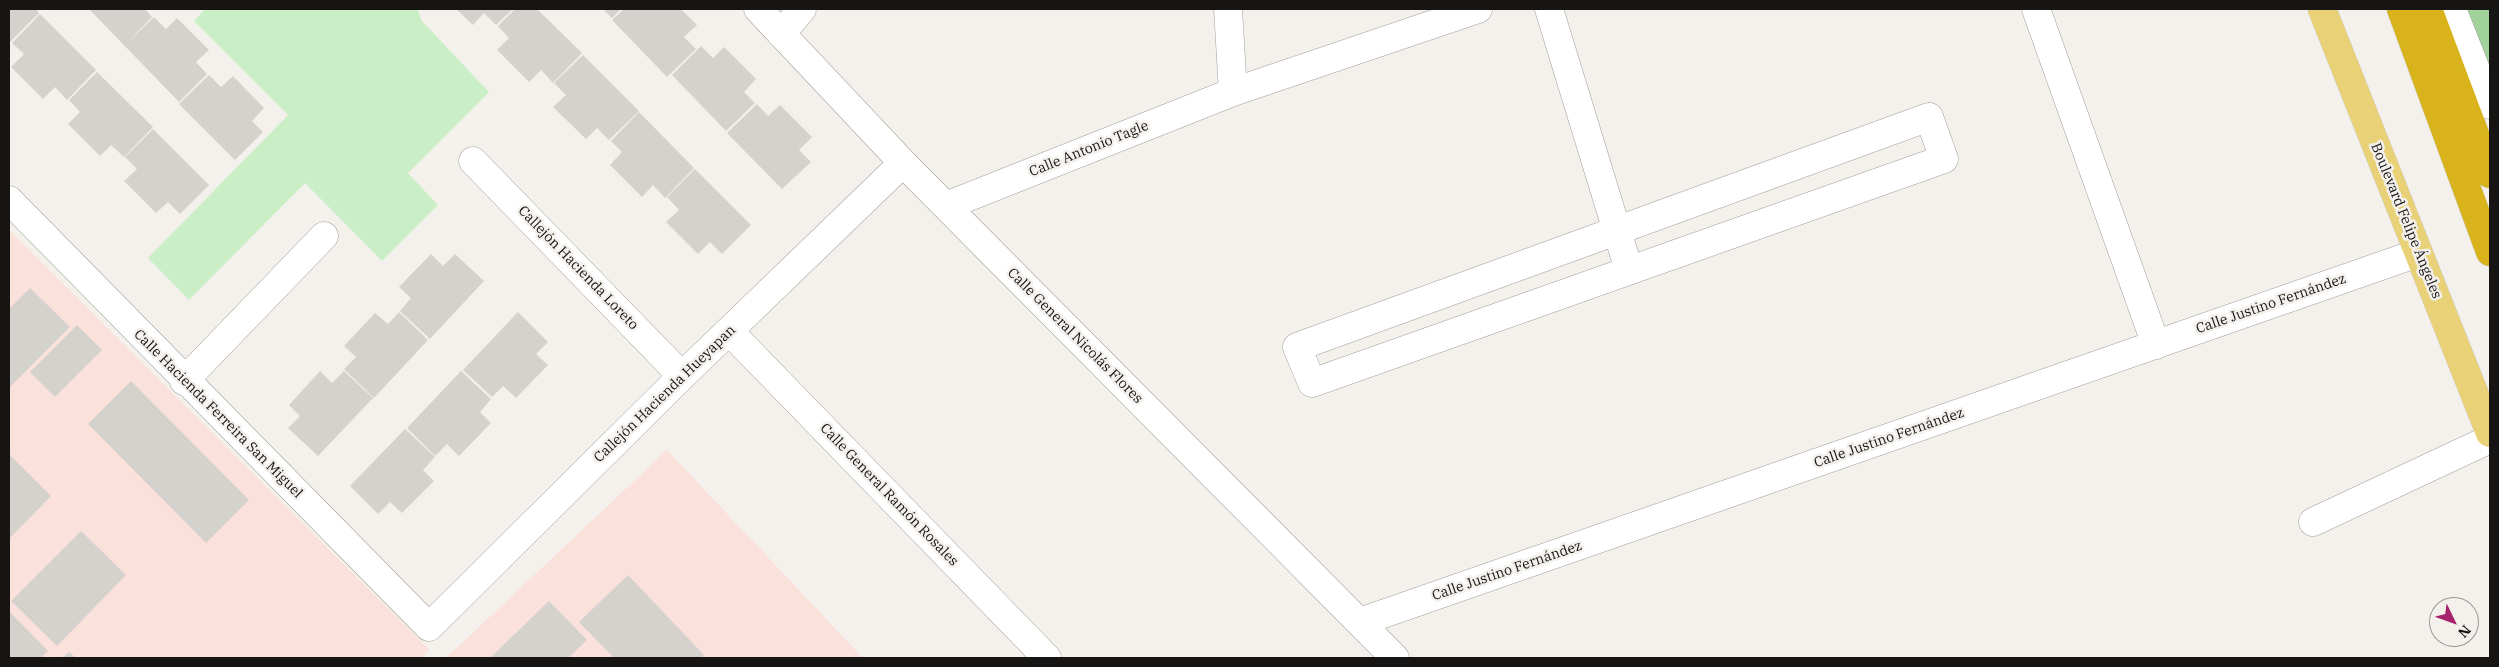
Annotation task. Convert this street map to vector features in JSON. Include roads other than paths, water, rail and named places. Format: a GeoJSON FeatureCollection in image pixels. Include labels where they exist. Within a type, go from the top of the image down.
{"type":"FeatureCollection","features":[{"type":"Feature","properties":{"kind":"highway"},"geometry":{"type":"LineString","coordinates":[[2402,9],[2490,252]]}},
{"type":"Feature","properties":{"kind":"highway"},"geometry":{"type":"LineString","coordinates":[[2428,9],[2490,174]]}},
{"type":"Feature","properties":{"kind":"main road","name":"Boulevard Felipe Ángeles"},"geometry":{"type":"LineString","coordinates":[[2322,9],[2490,433]]}},
{"type":"Feature","properties":{"kind":"street","name":"Calle General Nicolás Flores"},"geometry":{"type":"LineString","coordinates":[[758,9],[946,206],[1395,658]]}},
{"type":"Feature","properties":{"kind":"street"},"geometry":{"type":"LineString","coordinates":[[781,34],[802,9]]}},
{"type":"Feature","properties":{"kind":"street"},"geometry":{"type":"LineString","coordinates":[[1228,9],[1232,92]]}},
{"type":"Feature","properties":{"kind":"street","name":"Calle Antonio Tagle"},"geometry":{"type":"LineString","coordinates":[[946,206],[1232,92],[1478,9]]}},
{"type":"Feature","properties":{"kind":"street"},"geometry":{"type":"LineString","coordinates":[[1549,9],[1629,270]]}},
{"type":"Feature","properties":{"kind":"street"},"geometry":{"type":"LineString","coordinates":[[2036,9],[2156,345]]}},
{"type":"Feature","properties":{"kind":"street"},"geometry":{"type":"LineString","coordinates":[[2452,9],[2490,105]]}},
{"type":"Feature","properties":{"kind":"street"},"geometry":{"type":"LineString","coordinates":[[1929,117],[1944,159],[1312,383],[1297,346],[1617,231],[1822,156],[1929,117]]}},
{"type":"Feature","properties":{"kind":"street"},"geometry":{"type":"LineString","coordinates":[[1822,156],[1837,197]]}},
{"type":"Feature","properties":{"kind":"street","name":"Callejón Hacienda Loreto"},"geometry":{"type":"LineString","coordinates":[[473,161],[682,376]]}},
{"type":"Feature","properties":{"kind":"street","name":"Callejón Hacienda Hueyapan"},"geometry":{"type":"LineString","coordinates":[[429,627],[682,376],[904,163]]}},
{"type":"Feature","properties":{"kind":"street","name":"Calle Hacienda Ferreira San Miguel"},"geometry":{"type":"LineString","coordinates":[[9,200],[184,381],[429,627]]}},
{"type":"Feature","properties":{"kind":"street"},"geometry":{"type":"LineString","coordinates":[[184,381],[324,236]]}},
{"type":"Feature","properties":{"kind":"street","name":"Calle Justino Fernández"},"geometry":{"type":"LineString","coordinates":[[1360,622],[2418,253]]}},
{"type":"Feature","properties":{"kind":"street","name":"Calle General Ramón Rosales"},"geometry":{"type":"LineString","coordinates":[[730,332],[1048,658]]}},
{"type":"Feature","properties":{"kind":"street"},"geometry":{"type":"LineString","coordinates":[[2313,522],[2490,439]]}}]}
